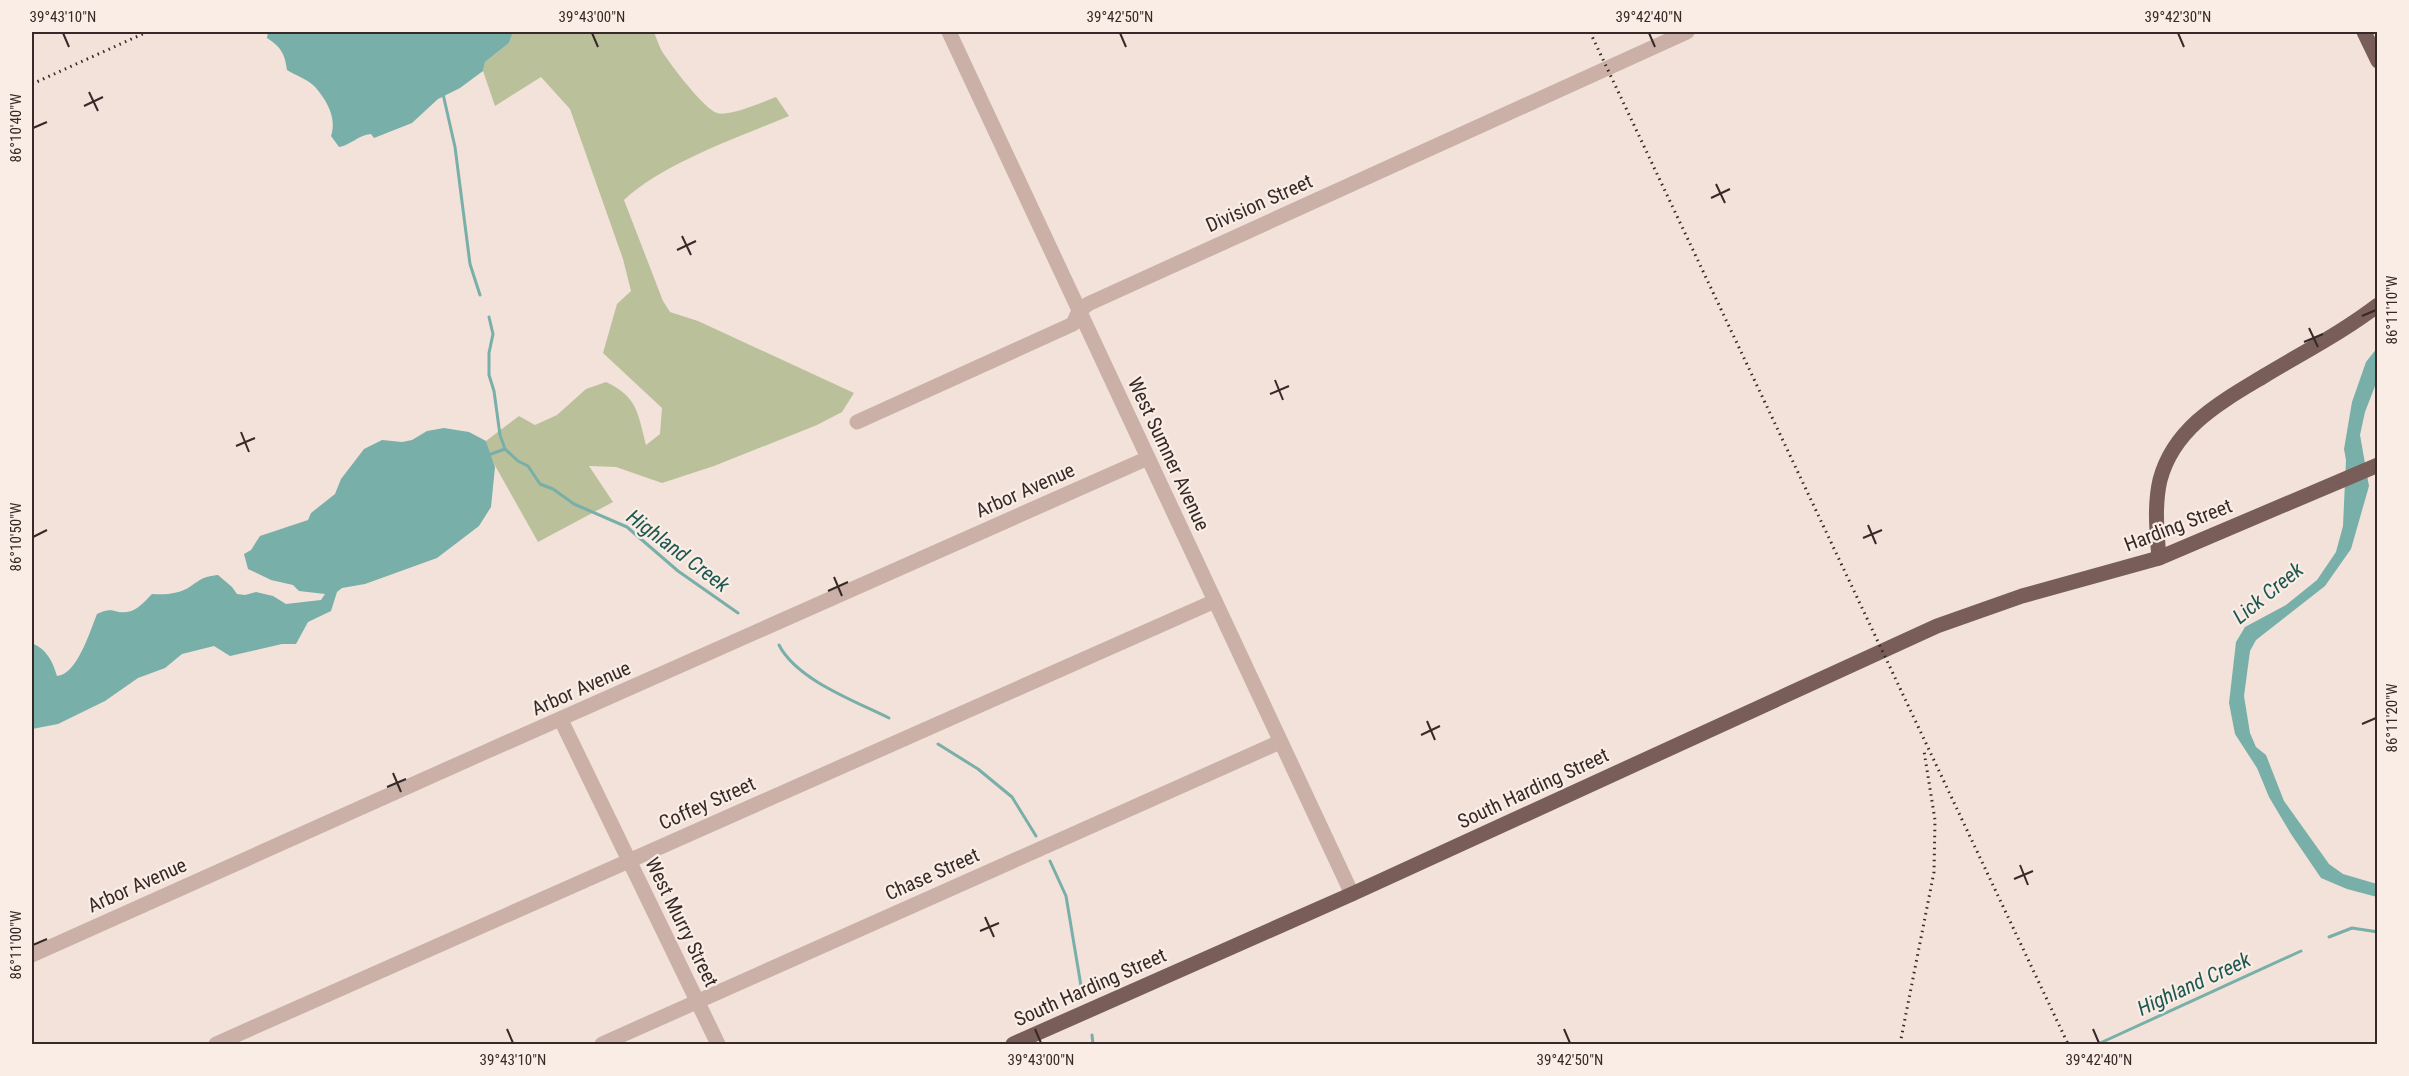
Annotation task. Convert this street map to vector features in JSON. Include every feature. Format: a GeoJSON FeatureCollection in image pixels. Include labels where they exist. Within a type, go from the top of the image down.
{"type":"FeatureCollection","features":[{"type":"Feature","properties":{"kind":"main road"},"geometry":{"type":"LineString","coordinates":[[2364,32],[2378,61]]}},
{"type":"Feature","properties":{"kind":"main road"},"geometry":{"type":"LineString","coordinates":[[2159,558],[2156,526],[2161,479],[2169,458],[2190,428],[2220,403],[2378,305]]}},
{"type":"Feature","properties":{"kind":"main road","name":"Harding Street"},"geometry":{"type":"LineString","coordinates":[[2075,582],[2159,558],[2378,465]]}},
{"type":"Feature","properties":{"kind":"main road","name":"South Harding Street"},"geometry":{"type":"LineString","coordinates":[[1013,1044],[1352,894],[1937,626],[2022,596],[2075,582]]}},
{"type":"Feature","properties":{"kind":"street","name":"West Sumner Avenue"},"geometry":{"type":"LineString","coordinates":[[950,32],[1352,894]]}},
{"type":"Feature","properties":{"kind":"street","name":"Division Street"},"geometry":{"type":"LineString","coordinates":[[857,422],[1073,324],[1079,310],[1098,299],[1687,32]]}},
{"type":"Feature","properties":{"kind":"street","name":"Arbor Avenue"},"geometry":{"type":"LineString","coordinates":[[32,955],[364,805],[1148,459]]}},
{"type":"Feature","properties":{"kind":"street","name":"Coffey Street"},"geometry":{"type":"LineString","coordinates":[[216,1044],[1215,602]]}},
{"type":"Feature","properties":{"kind":"street","name":"West Murry Street"},"geometry":{"type":"LineString","coordinates":[[561,720],[718,1044]]}},
{"type":"Feature","properties":{"kind":"street","name":"Chase Street"},"geometry":{"type":"LineString","coordinates":[[602,1044],[1280,742]]}},
{"type":"Feature","properties":{"kind":"green space"},"geometry":{"type":"Polygon","coordinates":[[[513,32],[654,32],[662,51],[680,76],[711,110],[722,114],[729,113],[776,97],[789,116],[680,163],[659,174],[624,200],[663,301],[670,312],[698,321],[854,393],[842,412],[817,425],[714,466],[662,483],[616,467],[589,466],[613,502],[538,542],[493,462],[486,441],[519,416],[535,425],[557,415],[586,389],[606,382],[631,400],[638,415],[646,445],[660,434],[662,408],[603,353],[617,304],[631,291],[623,259],[570,109],[541,77],[495,106],[483,71],[485,62],[509,43],[513,32]]]}},
{"type":"Feature","properties":{"kind":"water"},"geometry":{"type":"Polygon","coordinates":[[[268,32],[513,32],[509,43],[485,62],[483,71],[460,88],[438,99],[412,123],[374,138],[371,134],[366,135],[339,147],[331,136],[332,116],[324,98],[310,83],[287,70],[282,51],[267,38],[268,32]]]}},
{"type":"Feature","properties":{"kind":"water","name":"Lick Creek"},"geometry":{"type":"Polygon","coordinates":[[[2377,348],[2377,381],[2365,412],[2360,435],[2369,486],[2351,549],[2325,586],[2256,640],[2250,651],[2244,696],[2250,733],[2256,747],[2266,755],[2284,801],[2329,864],[2343,874],[2377,884],[2377,897],[2347,889],[2321,878],[2291,834],[2269,797],[2257,768],[2235,734],[2229,703],[2236,642],[2245,627],[2286,605],[2317,580],[2336,552],[2343,526],[2346,460],[2344,449],[2352,402],[2366,362],[2377,348]]]}},
{"type":"Feature","properties":{"kind":"water"},"geometry":{"type":"Polygon","coordinates":[[[444,428],[469,432],[486,441],[495,467],[491,507],[479,526],[437,558],[365,584],[342,588],[337,592],[331,611],[308,622],[296,644],[282,644],[230,656],[214,646],[182,654],[165,668],[138,678],[105,701],[58,724],[32,729],[32,643],[48,656],[57,676],[64,674],[71,668],[82,651],[97,614],[110,610],[131,611],[152,594],[177,592],[187,589],[203,578],[218,575],[237,594],[245,595],[256,592],[273,596],[286,604],[321,600],[325,594],[299,591],[293,585],[271,580],[248,569],[244,554],[251,550],[260,536],[308,520],[311,513],[335,494],[341,479],[364,449],[382,440],[402,442],[412,440],[427,431],[444,428]]]}},
{"type":"Feature","properties":{"kind":"waterway","name":"Highland Creek"},"geometry":{"type":"LineString","coordinates":[[443,94],[455,147],[470,264],[480,295]]}},
{"type":"Feature","properties":{"kind":"waterway","name":"Highland Creek"},"geometry":{"type":"LineString","coordinates":[[489,317],[493,334],[489,353],[489,375],[494,391],[500,435],[505,449],[518,461],[528,466],[540,484],[553,489],[574,504],[627,527],[678,571],[738,613]]}},
{"type":"Feature","properties":{"kind":"waterway"},"geometry":{"type":"LineString","coordinates":[[491,454],[505,449]]}},
{"type":"Feature","properties":{"kind":"waterway","name":"Highland Creek"},"geometry":{"type":"LineString","coordinates":[[779,645],[799,669],[813,679],[844,697],[889,718]]}},
{"type":"Feature","properties":{"kind":"waterway","name":"Highland Creek"},"geometry":{"type":"LineString","coordinates":[[938,744],[978,769],[1012,797],[1036,836]]}},
{"type":"Feature","properties":{"kind":"waterway","name":"Highland Creek"},"geometry":{"type":"LineString","coordinates":[[1050,861],[1066,896],[1082,992]]}},
{"type":"Feature","properties":{"kind":"waterway","name":"Highland Creek"},"geometry":{"type":"LineString","coordinates":[[2329,937],[2352,928],[2378,932]]}},
{"type":"Feature","properties":{"kind":"waterway","name":"Highland Creek"},"geometry":{"type":"LineString","coordinates":[[2098,1044],[2301,951]]}},
{"type":"Feature","properties":{"kind":"waterway","name":"Highland Creek"},"geometry":{"type":"LineString","coordinates":[[1092,1035],[1093,1044]]}},
{"type":"Feature","properties":{"kind":"railway"},"geometry":{"type":"LineString","coordinates":[[32,84],[147,32]]}},
{"type":"Feature","properties":{"kind":"railway"},"geometry":{"type":"LineString","coordinates":[[1590,32],[2068,1044]]}},
{"type":"Feature","properties":{"kind":"railway"},"geometry":{"type":"LineString","coordinates":[[1900,1044],[1934,872],[1935,820],[1924,751]]}}]}
